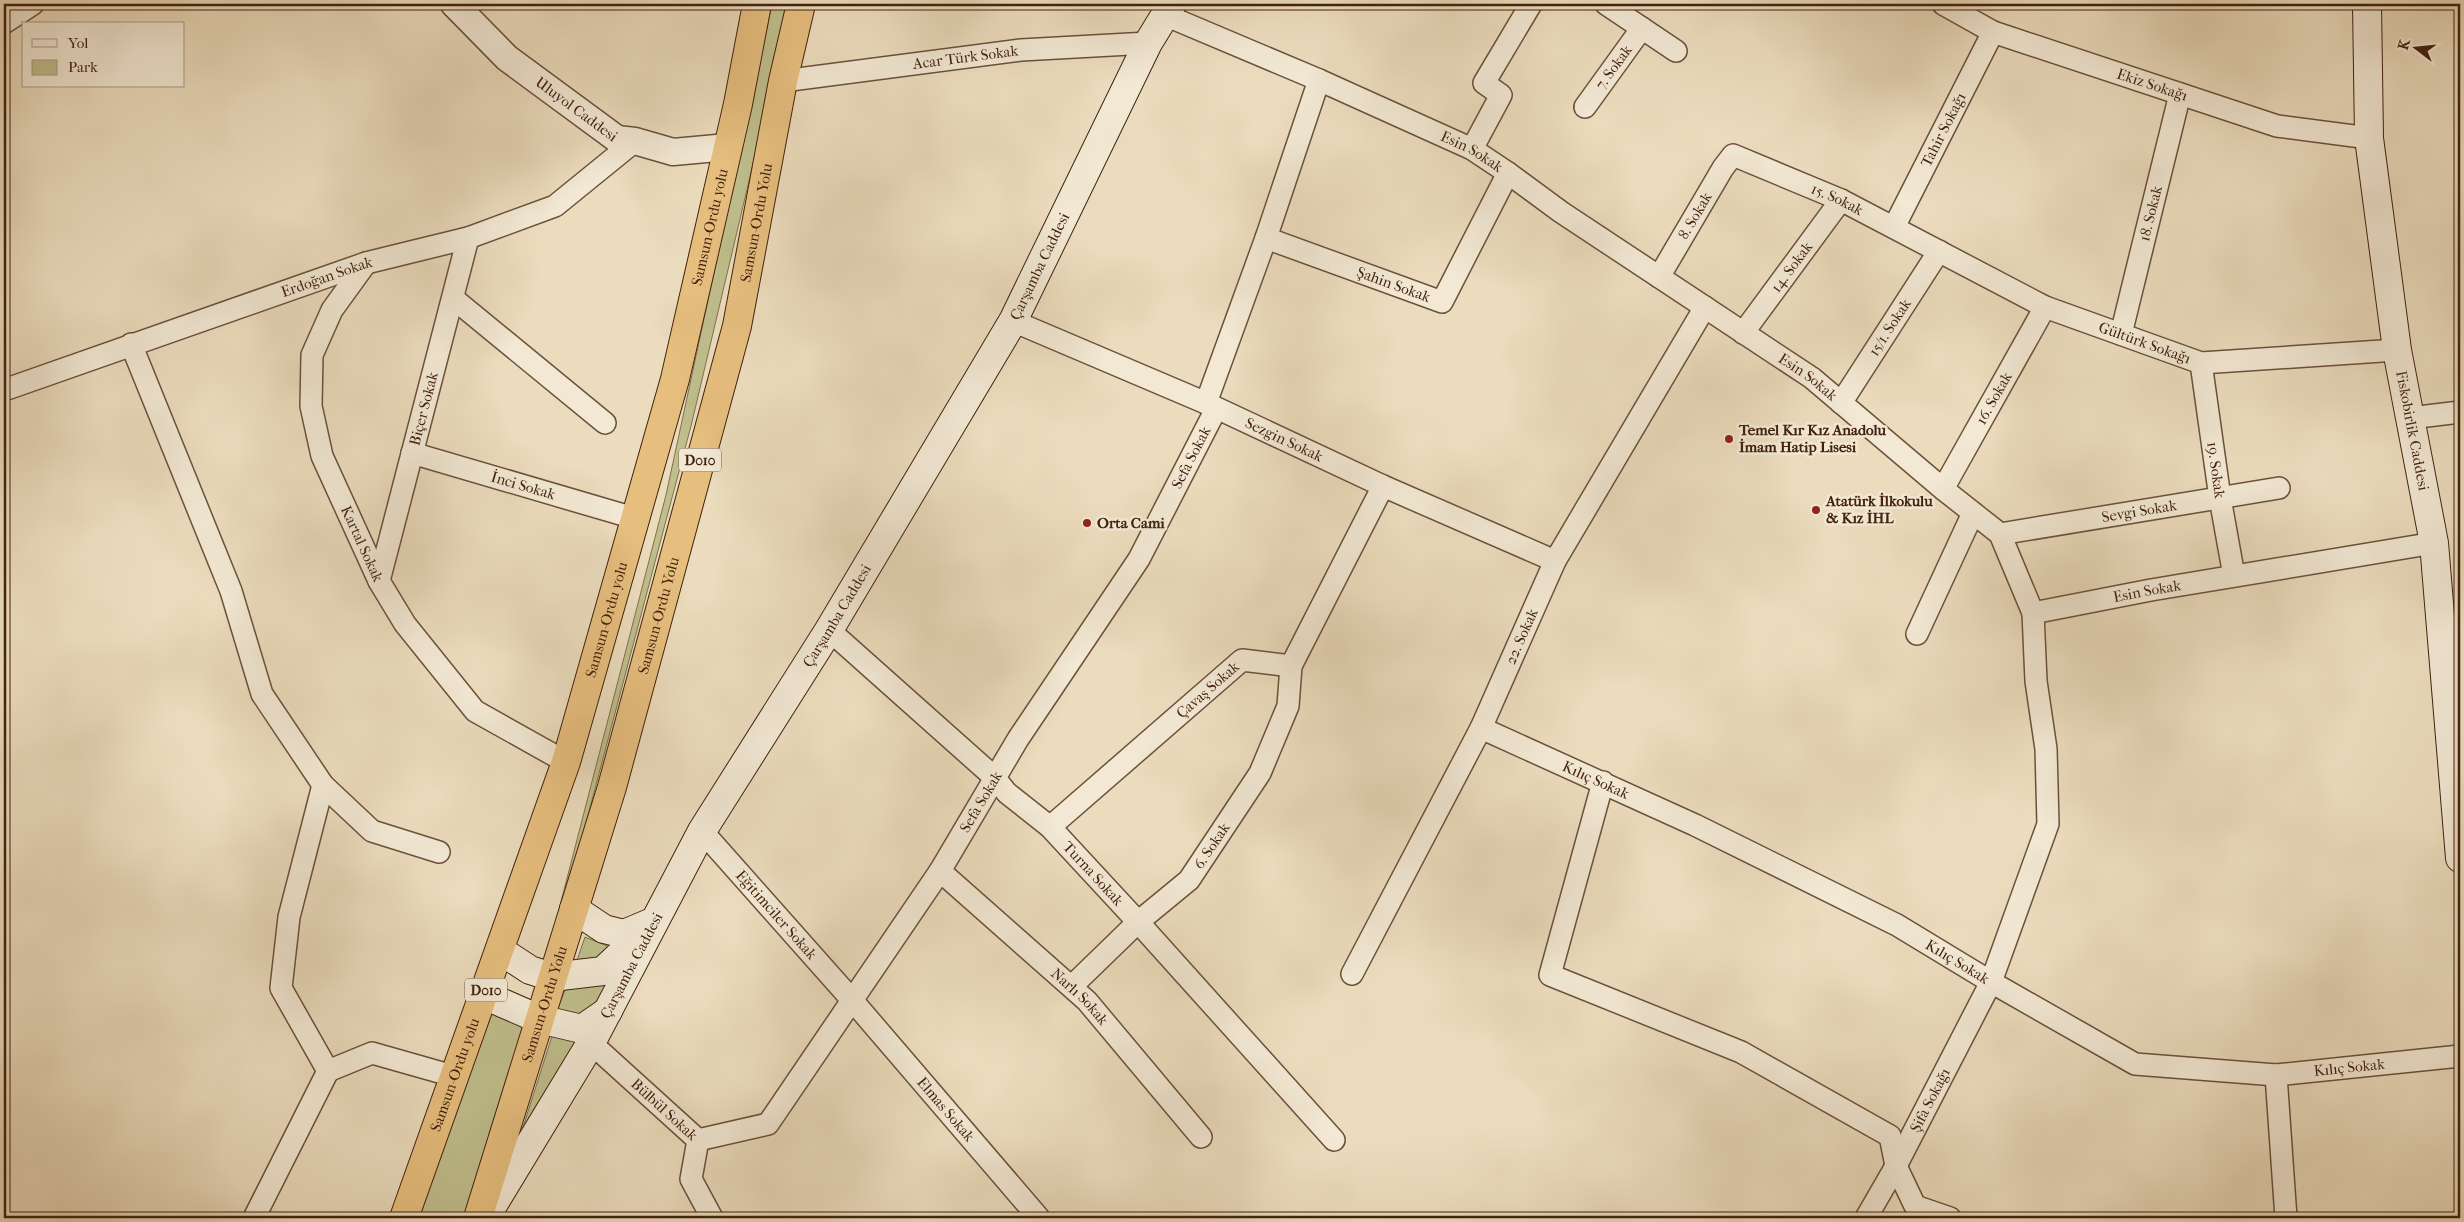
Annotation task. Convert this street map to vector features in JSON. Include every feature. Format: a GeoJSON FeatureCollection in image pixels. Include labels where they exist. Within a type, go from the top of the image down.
{"type":"FeatureCollection","features":[{"type":"Feature","properties":{"kind":"highway","name":"Samsun-Ordu yolu"},"geometry":{"type":"LineString","coordinates":[[404,1218],[453,1076],[501,951],[566,762],[675,379],[728,147],[757,4]]}},
{"type":"Feature","properties":{"kind":"highway","name":"Samsun-Ordu Yolu"},"geometry":{"type":"LineString","coordinates":[[478,1218],[612,787],[737,326],[783,81],[801,4]]}},
{"type":"Feature","properties":{"kind":"main road","name":"Fiskobirlik Caddesi"},"geometry":{"type":"LineString","coordinates":[[2367,4],[2369,138],[2397,350],[2434,543],[2460,858]]}},
{"type":"Feature","properties":{"kind":"main road","name":"Çarşamba Caddesi"},"geometry":{"type":"LineString","coordinates":[[485,1218],[591,1043],[702,830],[829,630],[1013,321],[1148,42],[1168,9]]}},
{"type":"Feature","properties":{"kind":"main road"},"geometry":{"type":"LineString","coordinates":[[574,909],[604,929],[624,934],[656,920]]}},
{"type":"Feature","properties":{"kind":"main road"},"geometry":{"type":"LineString","coordinates":[[501,951],[530,970],[552,977],[603,971],[656,920]]}},
{"type":"Feature","properties":{"kind":"main road"},"geometry":{"type":"LineString","coordinates":[[484,995],[539,1019],[582,1028],[609,1010]]}},
{"type":"Feature","properties":{"kind":"street"},"geometry":{"type":"LineString","coordinates":[[4,23],[33,4]]}},
{"type":"Feature","properties":{"kind":"street","name":"Uluyol Caddesi"},"geometry":{"type":"LineString","coordinates":[[454,4],[507,58],[617,139],[635,141],[673,152],[728,147]]}},
{"type":"Feature","properties":{"kind":"street"},"geometry":{"type":"LineString","coordinates":[[1472,149],[1501,95],[1484,83],[1532,4]]}},
{"type":"Feature","properties":{"kind":"street"},"geometry":{"type":"LineString","coordinates":[[1606,4],[1676,51]]}},
{"type":"Feature","properties":{"kind":"street","name":"Ekiz Sokağı"},"geometry":{"type":"LineString","coordinates":[[1943,4],[1993,32],[2277,126],[2369,138]]}},
{"type":"Feature","properties":{"kind":"street","name":"Esin Sokak"},"geometry":{"type":"LineString","coordinates":[[1168,9],[1472,149],[1561,212],[1812,378],[1943,489],[2000,534],[2033,613],[2234,576],[2434,543]]}},
{"type":"Feature","properties":{"kind":"street","name":"7. Sokak"},"geometry":{"type":"LineString","coordinates":[[1585,107],[1642,28]]}},
{"type":"Feature","properties":{"kind":"street","name":"Tahir Sokağı"},"geometry":{"type":"LineString","coordinates":[[1894,227],[1993,32]]}},
{"type":"Feature","properties":{"kind":"street","name":"Acar Türk Sokak"},"geometry":{"type":"LineString","coordinates":[[783,81],[1022,50],[1148,42]]}},
{"type":"Feature","properties":{"kind":"street","name":"Sefa Sokak"},"geometry":{"type":"LineString","coordinates":[[698,1140],[768,1124],[940,871],[994,777],[1138,559],[1211,406],[1319,80]]}},
{"type":"Feature","properties":{"kind":"street","name":"18. Sokak"},"geometry":{"type":"LineString","coordinates":[[2121,334],[2180,94]]}},
{"type":"Feature","properties":{"kind":"street","name":"Erdoğan Sokak"},"geometry":{"type":"LineString","coordinates":[[4,390],[366,263],[468,238],[555,206],[635,141]]}},
{"type":"Feature","properties":{"kind":"street","name":"15. Sokak"},"geometry":{"type":"LineString","coordinates":[[1733,155],[1840,200],[1940,251]]}},
{"type":"Feature","properties":{"kind":"street","name":"8. Sokak"},"geometry":{"type":"LineString","coordinates":[[1659,277],[1723,168],[1733,155]]}},
{"type":"Feature","properties":{"kind":"street","name":"Şahin Sokak"},"geometry":{"type":"LineString","coordinates":[[1266,238],[1442,302],[1508,173]]}},
{"type":"Feature","properties":{"kind":"street","name":"14. Sokak"},"geometry":{"type":"LineString","coordinates":[[1743,333],[1840,200]]}},
{"type":"Feature","properties":{"kind":"street","name":"Biçer Sokak"},"geometry":{"type":"LineString","coordinates":[[379,580],[454,299],[468,238]]}},
{"type":"Feature","properties":{"kind":"street","name":"Gültürk Sokağı"},"geometry":{"type":"LineString","coordinates":[[1940,251],[2044,308],[2201,364],[2397,350]]}},
{"type":"Feature","properties":{"kind":"street","name":"15/1. Sokak"},"geometry":{"type":"LineString","coordinates":[[1841,403],[1940,251]]}},
{"type":"Feature","properties":{"kind":"street","name":"Kartal Sokak"},"geometry":{"type":"LineString","coordinates":[[366,263],[332,310],[312,355],[311,406],[322,456],[379,580],[405,624],[475,711],[566,762]]}},
{"type":"Feature","properties":{"kind":"street"},"geometry":{"type":"LineString","coordinates":[[454,299],[605,423]]}},
{"type":"Feature","properties":{"kind":"street","name":"22. Sokak"},"geometry":{"type":"LineString","coordinates":[[1352,974],[1481,728],[1555,561],[1705,307]]}},
{"type":"Feature","properties":{"kind":"street","name":"16. Sokak"},"geometry":{"type":"LineString","coordinates":[[1943,489],[2044,308]]}},
{"type":"Feature","properties":{"kind":"street","name":"Sezgin Sokak"},"geometry":{"type":"LineString","coordinates":[[1013,321],[1211,406],[1383,486],[1555,561]]}},
{"type":"Feature","properties":{"kind":"street"},"geometry":{"type":"LineString","coordinates":[[131,344],[230,591],[262,694],[323,786],[372,831],[439,852]]}},
{"type":"Feature","properties":{"kind":"street","name":"19. Sokak"},"geometry":{"type":"LineString","coordinates":[[2201,364],[2220,498],[2234,576]]}},
{"type":"Feature","properties":{"kind":"street"},"geometry":{"type":"LineString","coordinates":[[2410,418],[2460,412]]}},
{"type":"Feature","properties":{"kind":"street","name":"İnci Sokak"},"geometry":{"type":"LineString","coordinates":[[412,453],[634,518]]}},
{"type":"Feature","properties":{"kind":"street"},"geometry":{"type":"LineString","coordinates":[[1291,666],[1383,486]]}},
{"type":"Feature","properties":{"kind":"street","name":"Sevgi Sokak"},"geometry":{"type":"LineString","coordinates":[[2000,534],[2279,488]]}},
{"type":"Feature","properties":{"kind":"street"},"geometry":{"type":"LineString","coordinates":[[1917,634],[1974,512]]}},
{"type":"Feature","properties":{"kind":"street","name":"Şifa Sokağı"},"geometry":{"type":"LineString","coordinates":[[1866,1218],[1896,1166],[1991,982],[2048,824],[2046,749],[2036,680],[2033,613]]}},
{"type":"Feature","properties":{"kind":"street","name":"Turna Sokak"},"geometry":{"type":"LineString","coordinates":[[829,630],[994,777],[1007,793],[1050,827],[1334,1140]]}},
{"type":"Feature","properties":{"kind":"street","name":"Çavaş Sokak"},"geometry":{"type":"LineString","coordinates":[[1050,827],[1242,660],[1291,666]]}},
{"type":"Feature","properties":{"kind":"street","name":"6. Sokak"},"geometry":{"type":"LineString","coordinates":[[1072,986],[1138,922],[1189,880],[1260,773],[1288,706],[1291,666]]}},
{"type":"Feature","properties":{"kind":"street","name":"Kılıç Sokak"},"geometry":{"type":"LineString","coordinates":[[1481,728],[1603,782],[1897,925],[1991,982],[2135,1064],[2276,1075],[2460,1056]]}},
{"type":"Feature","properties":{"kind":"street"},"geometry":{"type":"LineString","coordinates":[[1603,782],[1550,975],[1741,1052],[1890,1136],[1896,1166],[1915,1206],[1950,1218]]}},
{"type":"Feature","properties":{"kind":"street"},"geometry":{"type":"LineString","coordinates":[[323,786],[289,917],[281,988],[328,1071]]}},
{"type":"Feature","properties":{"kind":"street","name":"Eğitimciler Sokak"},"geometry":{"type":"LineString","coordinates":[[702,830],[852,1000]]}},
{"type":"Feature","properties":{"kind":"street","name":"Narlı Sokak"},"geometry":{"type":"LineString","coordinates":[[940,871],[1072,986],[1201,1137]]}},
{"type":"Feature","properties":{"kind":"street","name":"Elmas Sokak"},"geometry":{"type":"LineString","coordinates":[[852,1000],[1039,1218]]}},
{"type":"Feature","properties":{"kind":"street","name":"Bülbül Sokak"},"geometry":{"type":"LineString","coordinates":[[591,1043],[698,1140],[691,1179],[712,1218]]}},
{"type":"Feature","properties":{"kind":"street"},"geometry":{"type":"LineString","coordinates":[[254,1218],[328,1071],[372,1053],[453,1076]]}},
{"type":"Feature","properties":{"kind":"street"},"geometry":{"type":"LineString","coordinates":[[2276,1075],[2286,1218]]}},
{"type":"Feature","properties":{"kind":"green space"},"geometry":{"type":"Polygon","coordinates":[[[772,4],[786,4],[776,67],[691,426],[560,921],[556,921],[666,495],[772,4]]]}},
{"type":"Feature","properties":{"kind":"green space"},"geometry":{"type":"Polygon","coordinates":[[[585,937],[622,952],[575,966],[585,937]]]}},
{"type":"Feature","properties":{"kind":"green space"},"geometry":{"type":"Polygon","coordinates":[[[633,969],[594,1020],[557,1010],[565,990],[633,969]]]}},
{"type":"Feature","properties":{"kind":"green space"},"geometry":{"type":"Polygon","coordinates":[[[484,995],[539,1019],[478,1218],[404,1218],[484,995]]]}},
{"type":"Feature","properties":{"kind":"green space"},"geometry":{"type":"Polygon","coordinates":[[[553,1033],[581,1043],[516,1149],[553,1033]]]}},
{"type":"Feature","properties":{"kind":"place","name":"Temel Kır Kız Anadolu İmam Hatip Lisesi"},"geometry":{"type":"Point","coordinates":[1729,439]}},
{"type":"Feature","properties":{"kind":"place","name":"Atatürk İlkokulu & Kız İHL"},"geometry":{"type":"Point","coordinates":[1816,510]}},
{"type":"Feature","properties":{"kind":"place","name":"Orta Cami"},"geometry":{"type":"Point","coordinates":[1087,523]}}]}
